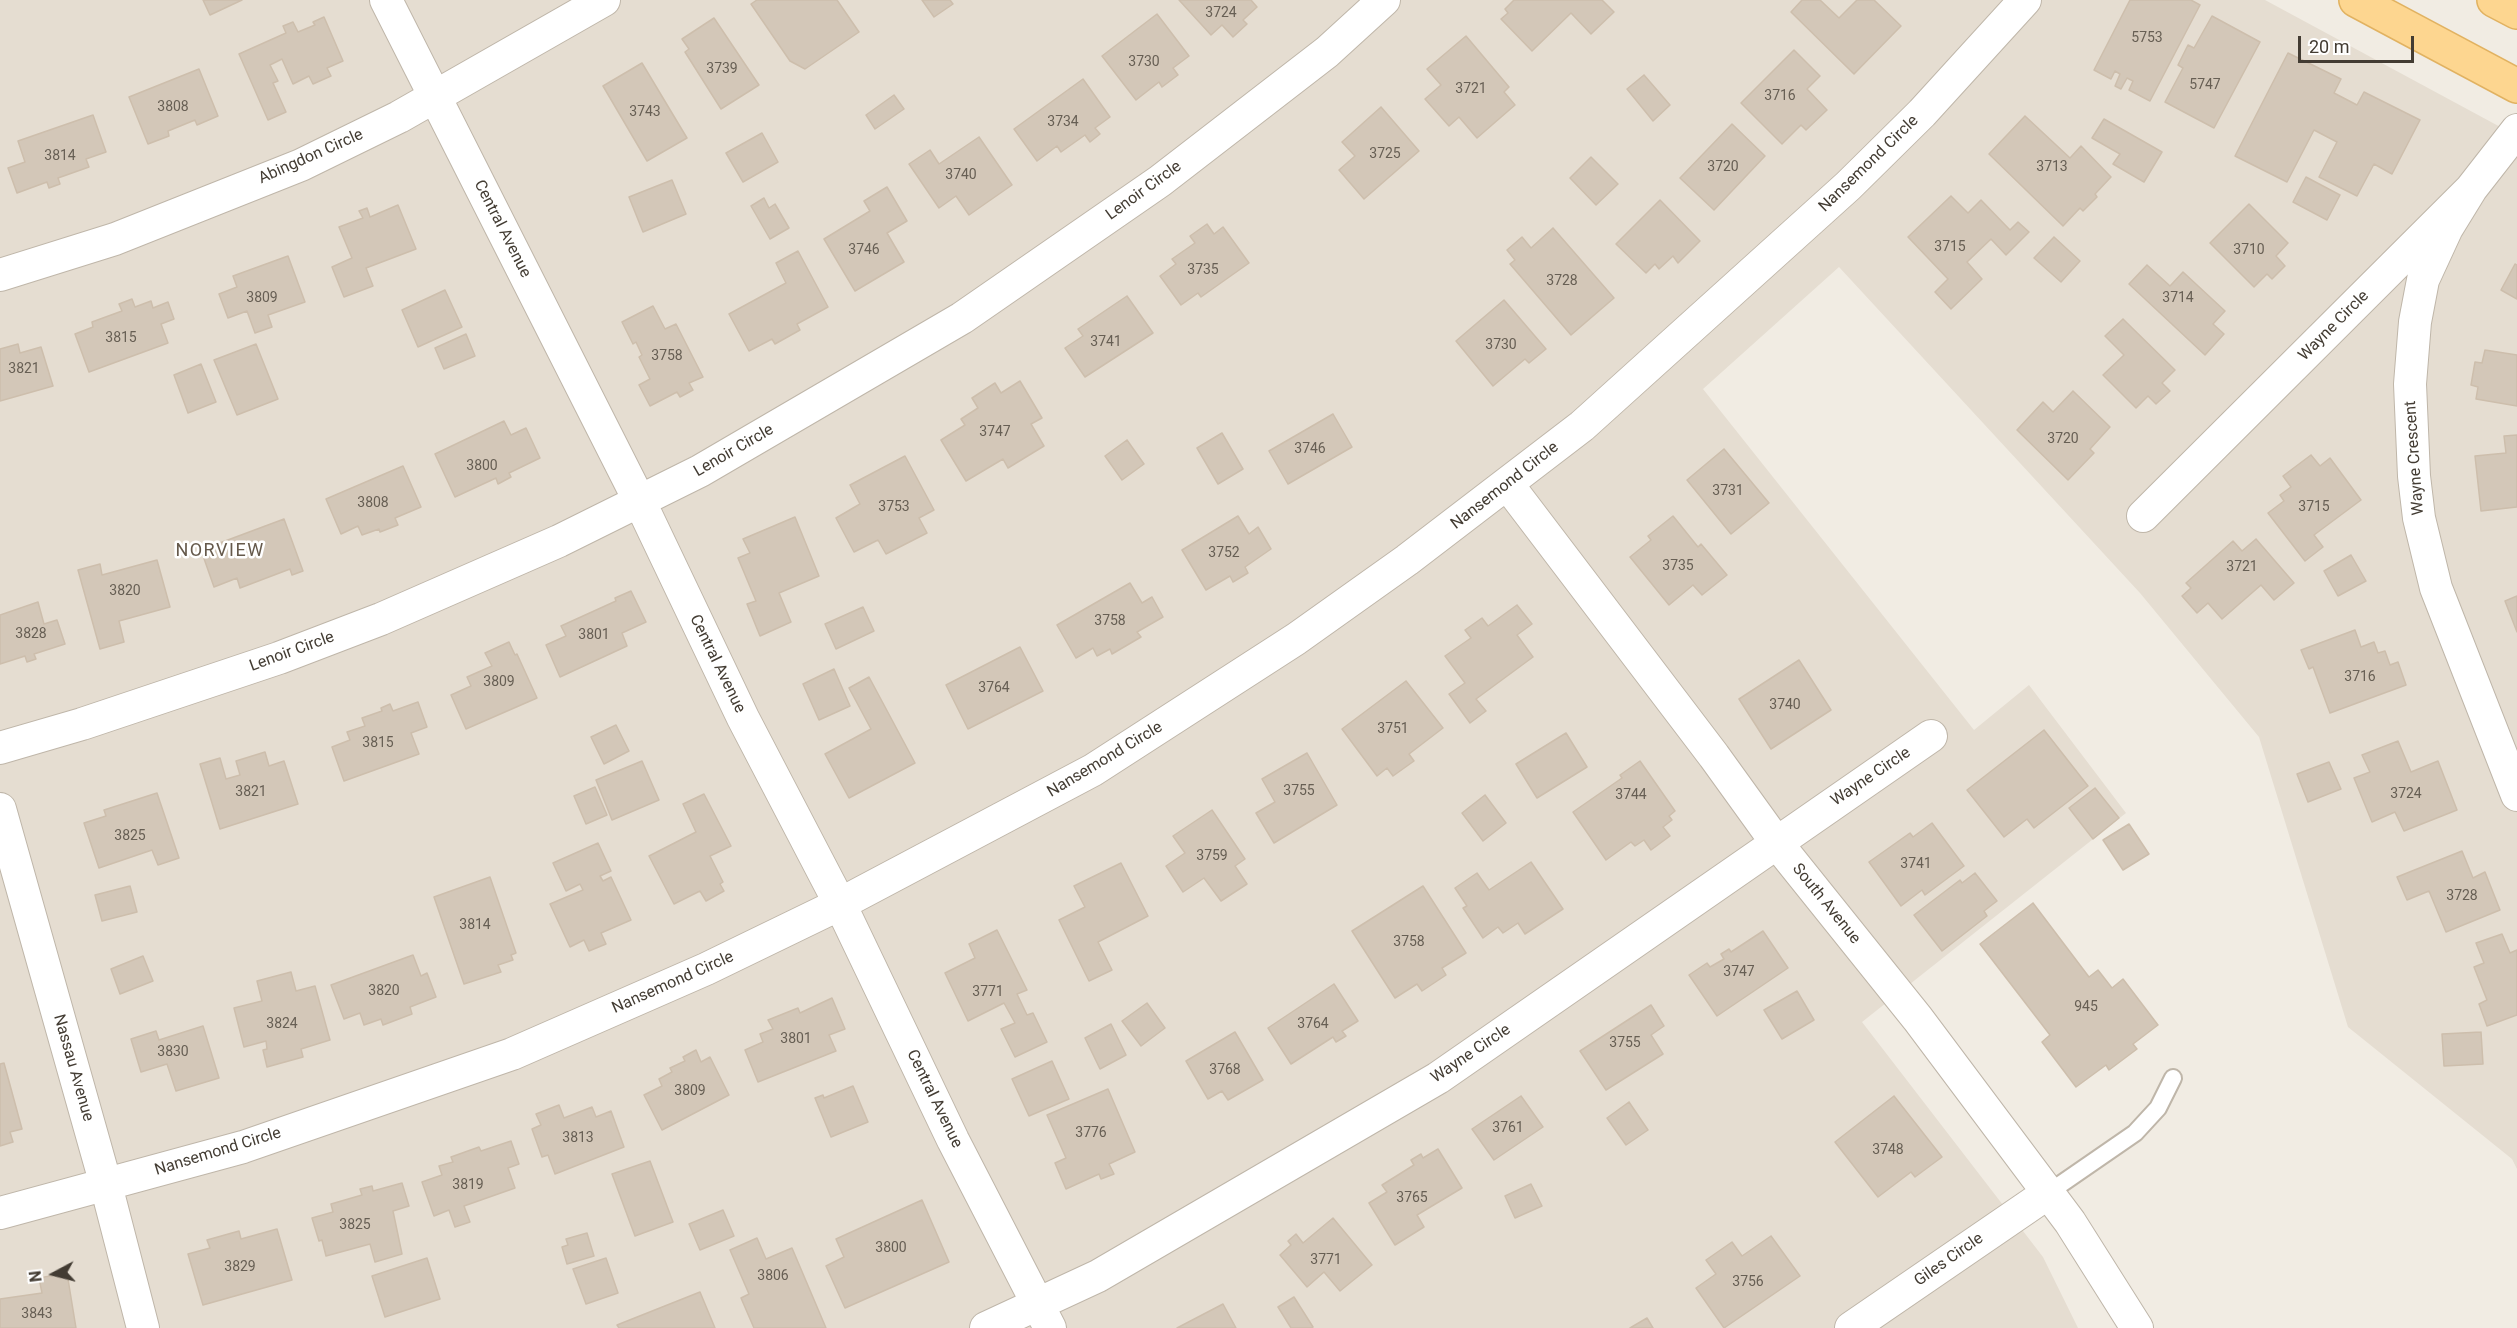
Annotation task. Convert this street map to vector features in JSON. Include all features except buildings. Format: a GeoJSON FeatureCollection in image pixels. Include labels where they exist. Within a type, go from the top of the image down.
{"type":"FeatureCollection","features":[{"type":"Feature","properties":{"kind":"main road"},"geometry":{"type":"LineString","coordinates":[[2356,0],[2517,86]]}},
{"type":"Feature","properties":{"kind":"main road"},"geometry":{"type":"LineString","coordinates":[[2494,0],[2517,12]]}},
{"type":"Feature","properties":{"kind":"street","name":"Central Avenue"},"geometry":{"type":"LineString","coordinates":[[386,0],[640,502],[743,718],[840,904],[953,1140],[1044,1316]]}},
{"type":"Feature","properties":{"kind":"street","name":"Abingdon Circle"},"geometry":{"type":"LineString","coordinates":[[0,275],[115,238],[301,165],[399,117],[604,0]]}},
{"type":"Feature","properties":{"kind":"street","name":"Lenoir Circle"},"geometry":{"type":"LineString","coordinates":[[0,748],[82,724],[235,672],[360,626],[559,541],[700,471],[962,318],[1160,181],[1327,52],[1384,0]]}},
{"type":"Feature","properties":{"kind":"street","name":"Nansemond Circle"},"geometry":{"type":"LineString","coordinates":[[0,1213],[243,1147],[512,1054],[706,969],[840,904],[1093,770],[1296,639],[1508,485],[1582,426],[1848,186],[1922,113],[2025,0]]}},
{"type":"Feature","properties":{"kind":"street","name":"Wayne Circle"},"geometry":{"type":"LineString","coordinates":[[2143,516],[2471,189],[2517,130]]}},
{"type":"Feature","properties":{"kind":"street","name":"Wayne Crescent"},"geometry":{"type":"LineString","coordinates":[[2471,189],[2447,228],[2424,280],[2419,301],[2410,384],[2414,476],[2419,519],[2436,588],[2517,795]]}},
{"type":"Feature","properties":{"kind":"street","name":"South Avenue"},"geometry":{"type":"LineString","coordinates":[[1508,485],[1707,747],[1776,842],[1918,1019],[2070,1222],[2137,1328]]}},
{"type":"Feature","properties":{"kind":"street","name":"Wayne Circle"},"geometry":{"type":"LineString","coordinates":[[986,1328],[1044,1316],[1098,1276],[1438,1078],[1931,736]]}},
{"type":"Feature","properties":{"kind":"street","name":"Nassau Avenue"},"geometry":{"type":"LineString","coordinates":[[0,809],[106,1185],[143,1328]]}},
{"type":"Feature","properties":{"kind":"street","name":"Giles Circle"},"geometry":{"type":"LineString","coordinates":[[1851,1328],[2048,1193]]}},
{"type":"Feature","properties":{"kind":"lane"},"geometry":{"type":"LineString","coordinates":[[2048,1193],[2135,1133],[2158,1108],[2173,1078]]}},
{"type":"Feature","properties":{"kind":"shaded area"},"geometry":{"type":"Polygon","coordinates":[[[0,0],[2265,0],[2517,136],[2517,1169],[2512,1159],[2348,1027],[2259,737],[2140,593],[1839,267],[1703,389],[1974,730],[2029,685],[2126,813],[1862,1022],[2043,1257],[2078,1328],[0,1328],[0,0]]]}},
{"type":"Feature","properties":{"kind":"district","name":"NORVIEW"},"geometry":{"type":"Point","coordinates":[220,551]}}]}
